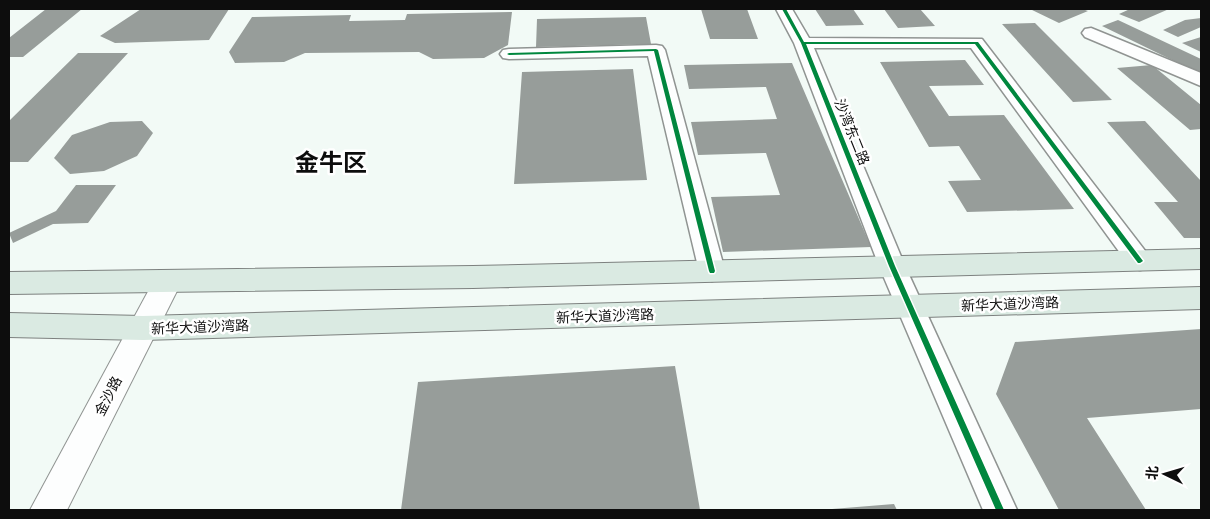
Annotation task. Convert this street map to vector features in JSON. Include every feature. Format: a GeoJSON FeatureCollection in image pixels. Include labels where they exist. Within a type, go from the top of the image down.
{"type":"FeatureCollection","features":[{"type":"Feature","properties":{"kind":"main road"},"geometry":{"type":"LineString","coordinates":[[9,283],[473,277],[1201,259]]}},
{"type":"Feature","properties":{"kind":"main road","name":"新华大道沙湾路"},"geometry":{"type":"LineString","coordinates":[[9,325],[143,328],[912,308],[1201,298]]}},
{"type":"Feature","properties":{"kind":"street","name":"沙湾东二路"},"geometry":{"type":"LineString","coordinates":[[784,9],[803,43],[892,266],[1000,510]]}},
{"type":"Feature","properties":{"kind":"street"},"geometry":{"type":"LineString","coordinates":[[1091,33],[1201,80]]}},
{"type":"Feature","properties":{"kind":"street"},"geometry":{"type":"LineString","coordinates":[[803,43],[976,42],[1140,260]]}},
{"type":"Feature","properties":{"kind":"street"},"geometry":{"type":"LineString","coordinates":[[509,54],[656,50],[712,271]]}},
{"type":"Feature","properties":{"kind":"street","name":"金沙路"},"geometry":{"type":"LineString","coordinates":[[48,510],[168,281]]}},
{"type":"Feature","properties":{"kind":"building"},"geometry":{"type":"Polygon","coordinates":[[[46,9],[82,9],[23,57],[9,57],[9,38],[46,9]]]}},
{"type":"Feature","properties":{"kind":"building"},"geometry":{"type":"Polygon","coordinates":[[[141,9],[229,9],[209,40],[115,43],[100,36],[141,9]]]}},
{"type":"Feature","properties":{"kind":"building"},"geometry":{"type":"Polygon","coordinates":[[[701,9],[747,9],[758,39],[710,39],[701,9]]]}},
{"type":"Feature","properties":{"kind":"building"},"geometry":{"type":"Polygon","coordinates":[[[815,9],[853,9],[864,25],[826,26],[815,9]]]}},
{"type":"Feature","properties":{"kind":"building"},"geometry":{"type":"Polygon","coordinates":[[[884,9],[920,9],[935,26],[898,28],[884,9]]]}},
{"type":"Feature","properties":{"kind":"building"},"geometry":{"type":"Polygon","coordinates":[[[1030,9],[1082,9],[1088,11],[1059,23],[1030,9]]]}},
{"type":"Feature","properties":{"kind":"building"},"geometry":{"type":"Polygon","coordinates":[[[1130,9],[1169,9],[1139,22],[1119,14],[1130,9]]]}},
{"type":"Feature","properties":{"kind":"building"},"geometry":{"type":"Polygon","coordinates":[[[512,12],[508,45],[484,58],[433,59],[419,52],[305,53],[284,62],[235,63],[229,52],[252,17],[351,15],[349,21],[405,20],[407,14],[512,12]]]}},
{"type":"Feature","properties":{"kind":"building"},"geometry":{"type":"Polygon","coordinates":[[[646,17],[651,44],[536,47],[537,19],[646,17]]]}},
{"type":"Feature","properties":{"kind":"building"},"geometry":{"type":"Polygon","coordinates":[[[1201,18],[1201,27],[1178,37],[1163,30],[1185,20],[1201,18]]]}},
{"type":"Feature","properties":{"kind":"building"},"geometry":{"type":"Polygon","coordinates":[[[1118,20],[1201,59],[1201,74],[1102,26],[1118,20]]]}},
{"type":"Feature","properties":{"kind":"building"},"geometry":{"type":"Polygon","coordinates":[[[1035,23],[1112,100],[1073,102],[1002,24],[1035,23]]]}},
{"type":"Feature","properties":{"kind":"building"},"geometry":{"type":"Polygon","coordinates":[[[1201,37],[1201,52],[1182,43],[1201,37]]]}},
{"type":"Feature","properties":{"kind":"building"},"geometry":{"type":"Polygon","coordinates":[[[78,53],[128,53],[28,162],[9,162],[9,121],[78,53]]]}},
{"type":"Feature","properties":{"kind":"building"},"geometry":{"type":"Polygon","coordinates":[[[965,60],[984,85],[929,86],[949,116],[1004,115],[1074,209],[967,212],[948,181],[981,180],[959,146],[929,147],[880,62],[965,60]]]}},
{"type":"Feature","properties":{"kind":"building"},"geometry":{"type":"Polygon","coordinates":[[[792,63],[871,247],[723,252],[711,197],[780,195],[766,153],[698,155],[691,122],[777,119],[766,87],[689,89],[684,65],[792,63]]]}},
{"type":"Feature","properties":{"kind":"building"},"geometry":{"type":"Polygon","coordinates":[[[1152,65],[1201,105],[1201,129],[1190,130],[1117,68],[1152,65]]]}},
{"type":"Feature","properties":{"kind":"building"},"geometry":{"type":"Polygon","coordinates":[[[633,69],[647,180],[514,184],[522,72],[633,69]]]}},
{"type":"Feature","properties":{"kind":"building"},"geometry":{"type":"Polygon","coordinates":[[[142,121],[153,133],[137,156],[104,171],[70,174],[54,158],[72,135],[110,122],[142,121]]]}},
{"type":"Feature","properties":{"kind":"building"},"geometry":{"type":"Polygon","coordinates":[[[1145,121],[1201,181],[1201,238],[1184,238],[1154,202],[1178,202],[1107,122],[1145,121]]]}},
{"type":"Feature","properties":{"kind":"building"},"geometry":{"type":"Polygon","coordinates":[[[76,185],[116,185],[88,223],[53,224],[13,243],[9,233],[56,211],[76,185]]]}},
{"type":"Feature","properties":{"kind":"building"},"geometry":{"type":"Polygon","coordinates":[[[1201,329],[1201,409],[1087,418],[1146,510],[1059,510],[996,394],[1015,342],[1201,329]]]}},
{"type":"Feature","properties":{"kind":"building"},"geometry":{"type":"Polygon","coordinates":[[[675,366],[700,510],[401,510],[418,382],[675,366]]]}},
{"type":"Feature","properties":{"kind":"building"},"geometry":{"type":"Polygon","coordinates":[[[894,504],[897,510],[832,510],[832,509],[894,504]]]}},
{"type":"Feature","properties":{"kind":"cycle path"},"geometry":{"type":"LineString","coordinates":[[784,9],[803,43],[892,266],[1000,510]]}},
{"type":"Feature","properties":{"kind":"cycle path"},"geometry":{"type":"LineString","coordinates":[[803,43],[976,43],[1140,261]]}},
{"type":"Feature","properties":{"kind":"cycle path"},"geometry":{"type":"LineString","coordinates":[[509,54],[656,50],[712,271]]}},
{"type":"Feature","properties":{"kind":"district","name":"金牛区"},"geometry":{"type":"Point","coordinates":[331,163]}}]}
